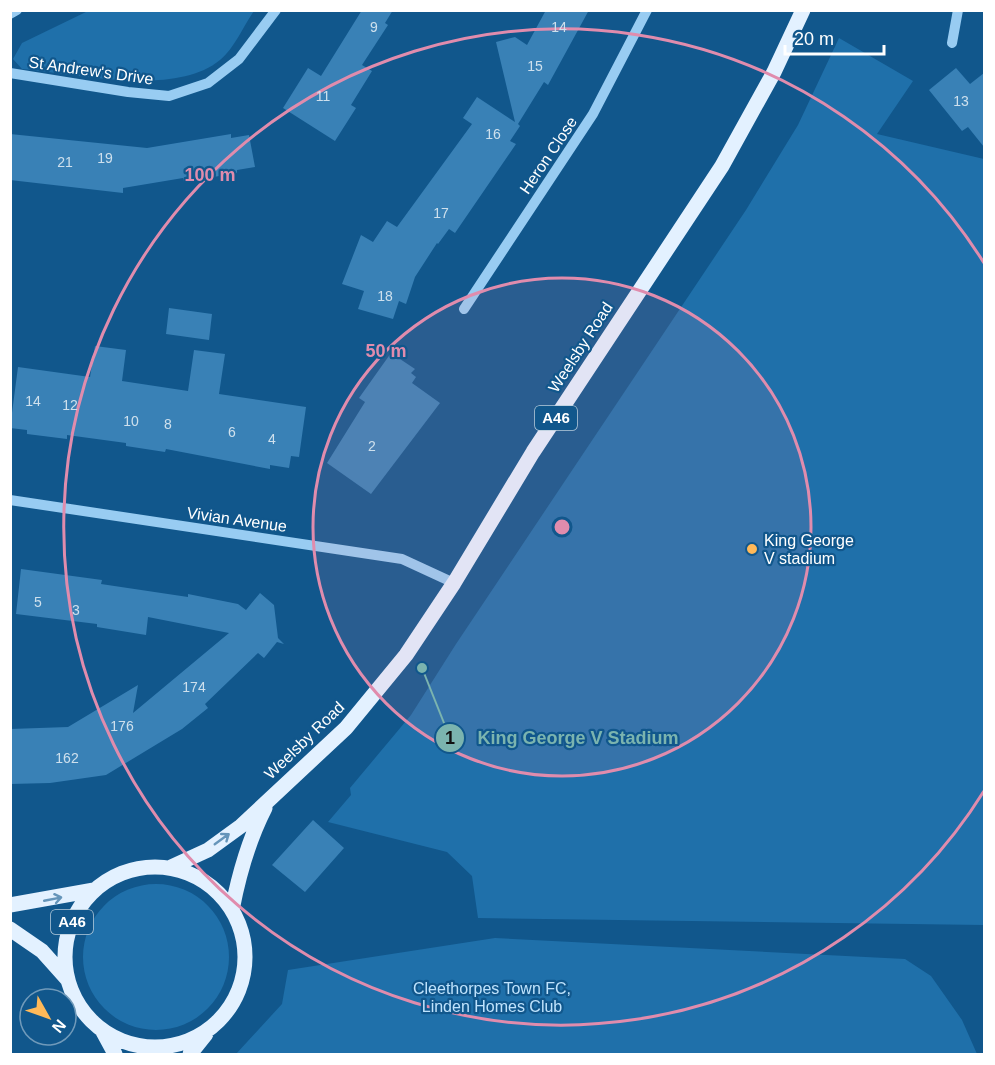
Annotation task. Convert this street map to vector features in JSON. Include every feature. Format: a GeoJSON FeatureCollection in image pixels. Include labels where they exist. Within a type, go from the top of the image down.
{"type":"FeatureCollection","features":[{"type":"Feature","properties":{"kind":"main road","name":"Weelsby Road"},"geometry":{"type":"LineString","coordinates":[[171,867],[208,849],[241,826],[346,728],[406,655],[454,583],[533,452],[722,166],[774,72],[803,10]]}},
{"type":"Feature","properties":{"kind":"main road","name":"Weelsby Road"},"geometry":{"type":"LineString","coordinates":[[232,910],[240,871],[252,832],[271,797]]}},
{"type":"Feature","properties":{"kind":"main road","name":"A46"},"geometry":{"type":"LineString","coordinates":[[190,1054],[230,1008],[241,985],[245,959],[243,942],[232,910],[216,890],[195,876],[171,867],[144,867],[117,874],[94,890],[79,908],[68,930],[64,955],[67,979],[75,999],[87,1016],[102,1030],[128,1043],[158,1047],[186,1041],[212,1027]]}},
{"type":"Feature","properties":{"kind":"main road"},"geometry":{"type":"LineString","coordinates":[[10,905],[94,890]]}},
{"type":"Feature","properties":{"kind":"main road"},"geometry":{"type":"LineString","coordinates":[[10,929],[42,951],[67,979]]}},
{"type":"Feature","properties":{"kind":"main road","name":"A46"},"geometry":{"type":"LineString","coordinates":[[102,1030],[115,1054]]}},
{"type":"Feature","properties":{"kind":"street"},"geometry":{"type":"LineString","coordinates":[[10,14],[17,10]]}},
{"type":"Feature","properties":{"kind":"street","name":"St Andrew's Drive"},"geometry":{"type":"LineString","coordinates":[[10,73],[117,91],[169,96],[208,82],[239,59],[276,10]]}},
{"type":"Feature","properties":{"kind":"street","name":"Heron Close"},"geometry":{"type":"LineString","coordinates":[[464,309],[593,114],[647,10]]}},
{"type":"Feature","properties":{"kind":"street"},"geometry":{"type":"LineString","coordinates":[[952,43],[958,10]]}},
{"type":"Feature","properties":{"kind":"street","name":"Vivian Avenue"},"geometry":{"type":"LineString","coordinates":[[10,500],[402,559],[454,583]]}},
{"type":"Feature","properties":{"kind":"green space"},"geometry":{"type":"Polygon","coordinates":[[[88,11],[254,11],[234,43],[220,60],[201,71],[178,78],[125,80],[97,78],[22,69],[13,59],[22,43],[88,11]]]}},
{"type":"Feature","properties":{"kind":"green space","name":"King George V stadium"},"geometry":{"type":"Polygon","coordinates":[[[839,38],[913,81],[877,134],[984,159],[984,925],[478,918],[472,876],[447,852],[328,822],[351,795],[350,788],[411,715],[746,210],[798,125],[839,38]]]}},
{"type":"Feature","properties":{"kind":"green space"},"geometry":{"type":"Polygon","coordinates":[[[156,884],[170,885],[184,890],[197,896],[208,905],[217,916],[223,929],[228,943],[228,971],[223,985],[217,998],[208,1009],[197,1018],[184,1024],[170,1029],[156,1030],[142,1029],[128,1024],[115,1018],[104,1009],[95,998],[89,985],[84,971],[83,957],[84,943],[89,929],[95,916],[104,905],[115,896],[128,890],[142,885],[156,884]]]}},
{"type":"Feature","properties":{"kind":"green space","name":"Cleethorpes Town FC, Linden Homes Club"},"geometry":{"type":"Polygon","coordinates":[[[495,938],[905,959],[931,976],[962,1020],[977,1054],[236,1054],[282,1004],[288,970],[495,938]]]}},
{"type":"Feature","properties":{"kind":"building"},"geometry":{"type":"Polygon","coordinates":[[[362,10],[393,10],[385,23],[388,25],[362,65],[372,71],[351,105],[356,108],[335,141],[283,108],[308,68],[321,76],[362,10]]]}},
{"type":"Feature","properties":{"kind":"building"},"geometry":{"type":"Polygon","coordinates":[[[546,10],[589,10],[548,85],[544,82],[518,124],[520,126],[510,141],[516,144],[455,233],[449,229],[437,243],[415,277],[406,304],[399,301],[393,319],[358,309],[364,291],[342,284],[361,235],[373,242],[387,221],[397,227],[472,124],[463,118],[477,97],[515,122],[496,42],[515,37],[527,45],[546,10]]]}},
{"type":"Feature","properties":{"kind":"building"},"geometry":{"type":"Polygon","coordinates":[[[956,68],[970,84],[984,73],[984,147],[968,127],[962,131],[929,90],[956,68]]]}},
{"type":"Feature","properties":{"kind":"building"},"geometry":{"type":"Polygon","coordinates":[[[10,134],[147,148],[231,134],[231,138],[249,135],[255,167],[237,170],[237,173],[184,182],[183,178],[123,188],[123,193],[10,180],[10,134]]]}},
{"type":"Feature","properties":{"kind":"building"},"geometry":{"type":"Polygon","coordinates":[[[169,308],[212,314],[209,340],[166,334],[169,308]]]}},
{"type":"Feature","properties":{"kind":"building"},"geometry":{"type":"Polygon","coordinates":[[[95,346],[126,350],[122,381],[188,391],[194,350],[225,354],[219,394],[306,407],[299,457],[291,456],[289,468],[270,465],[270,469],[166,449],[165,452],[126,446],[126,443],[67,435],[67,439],[27,434],[27,430],[10,428],[18,367],[90,377],[95,346]]]}},
{"type":"Feature","properties":{"kind":"building"},"geometry":{"type":"Polygon","coordinates":[[[391,353],[415,369],[411,373],[416,377],[412,383],[440,403],[371,494],[327,463],[365,402],[359,398],[391,353]]]}},
{"type":"Feature","properties":{"kind":"building"},"geometry":{"type":"Polygon","coordinates":[[[21,569],[102,580],[101,584],[188,597],[188,594],[238,604],[246,610],[260,593],[274,605],[278,638],[284,644],[277,642],[264,658],[258,653],[205,704],[208,708],[182,729],[106,775],[50,783],[10,784],[10,729],[68,727],[138,685],[133,713],[229,633],[148,617],[146,635],[97,627],[97,624],[16,614],[21,569]]]}},
{"type":"Feature","properties":{"kind":"building"},"geometry":{"type":"Polygon","coordinates":[[[313,820],[344,848],[305,892],[272,865],[313,820]]]}},
{"type":"Feature","properties":{"kind":"place","name":"King George V stadium"},"geometry":{"type":"Point","coordinates":[752,549]}},
{"type":"Feature","properties":{"kind":"place","name":"King George V Stadium"},"geometry":{"type":"Point","coordinates":[422,668]}}]}
